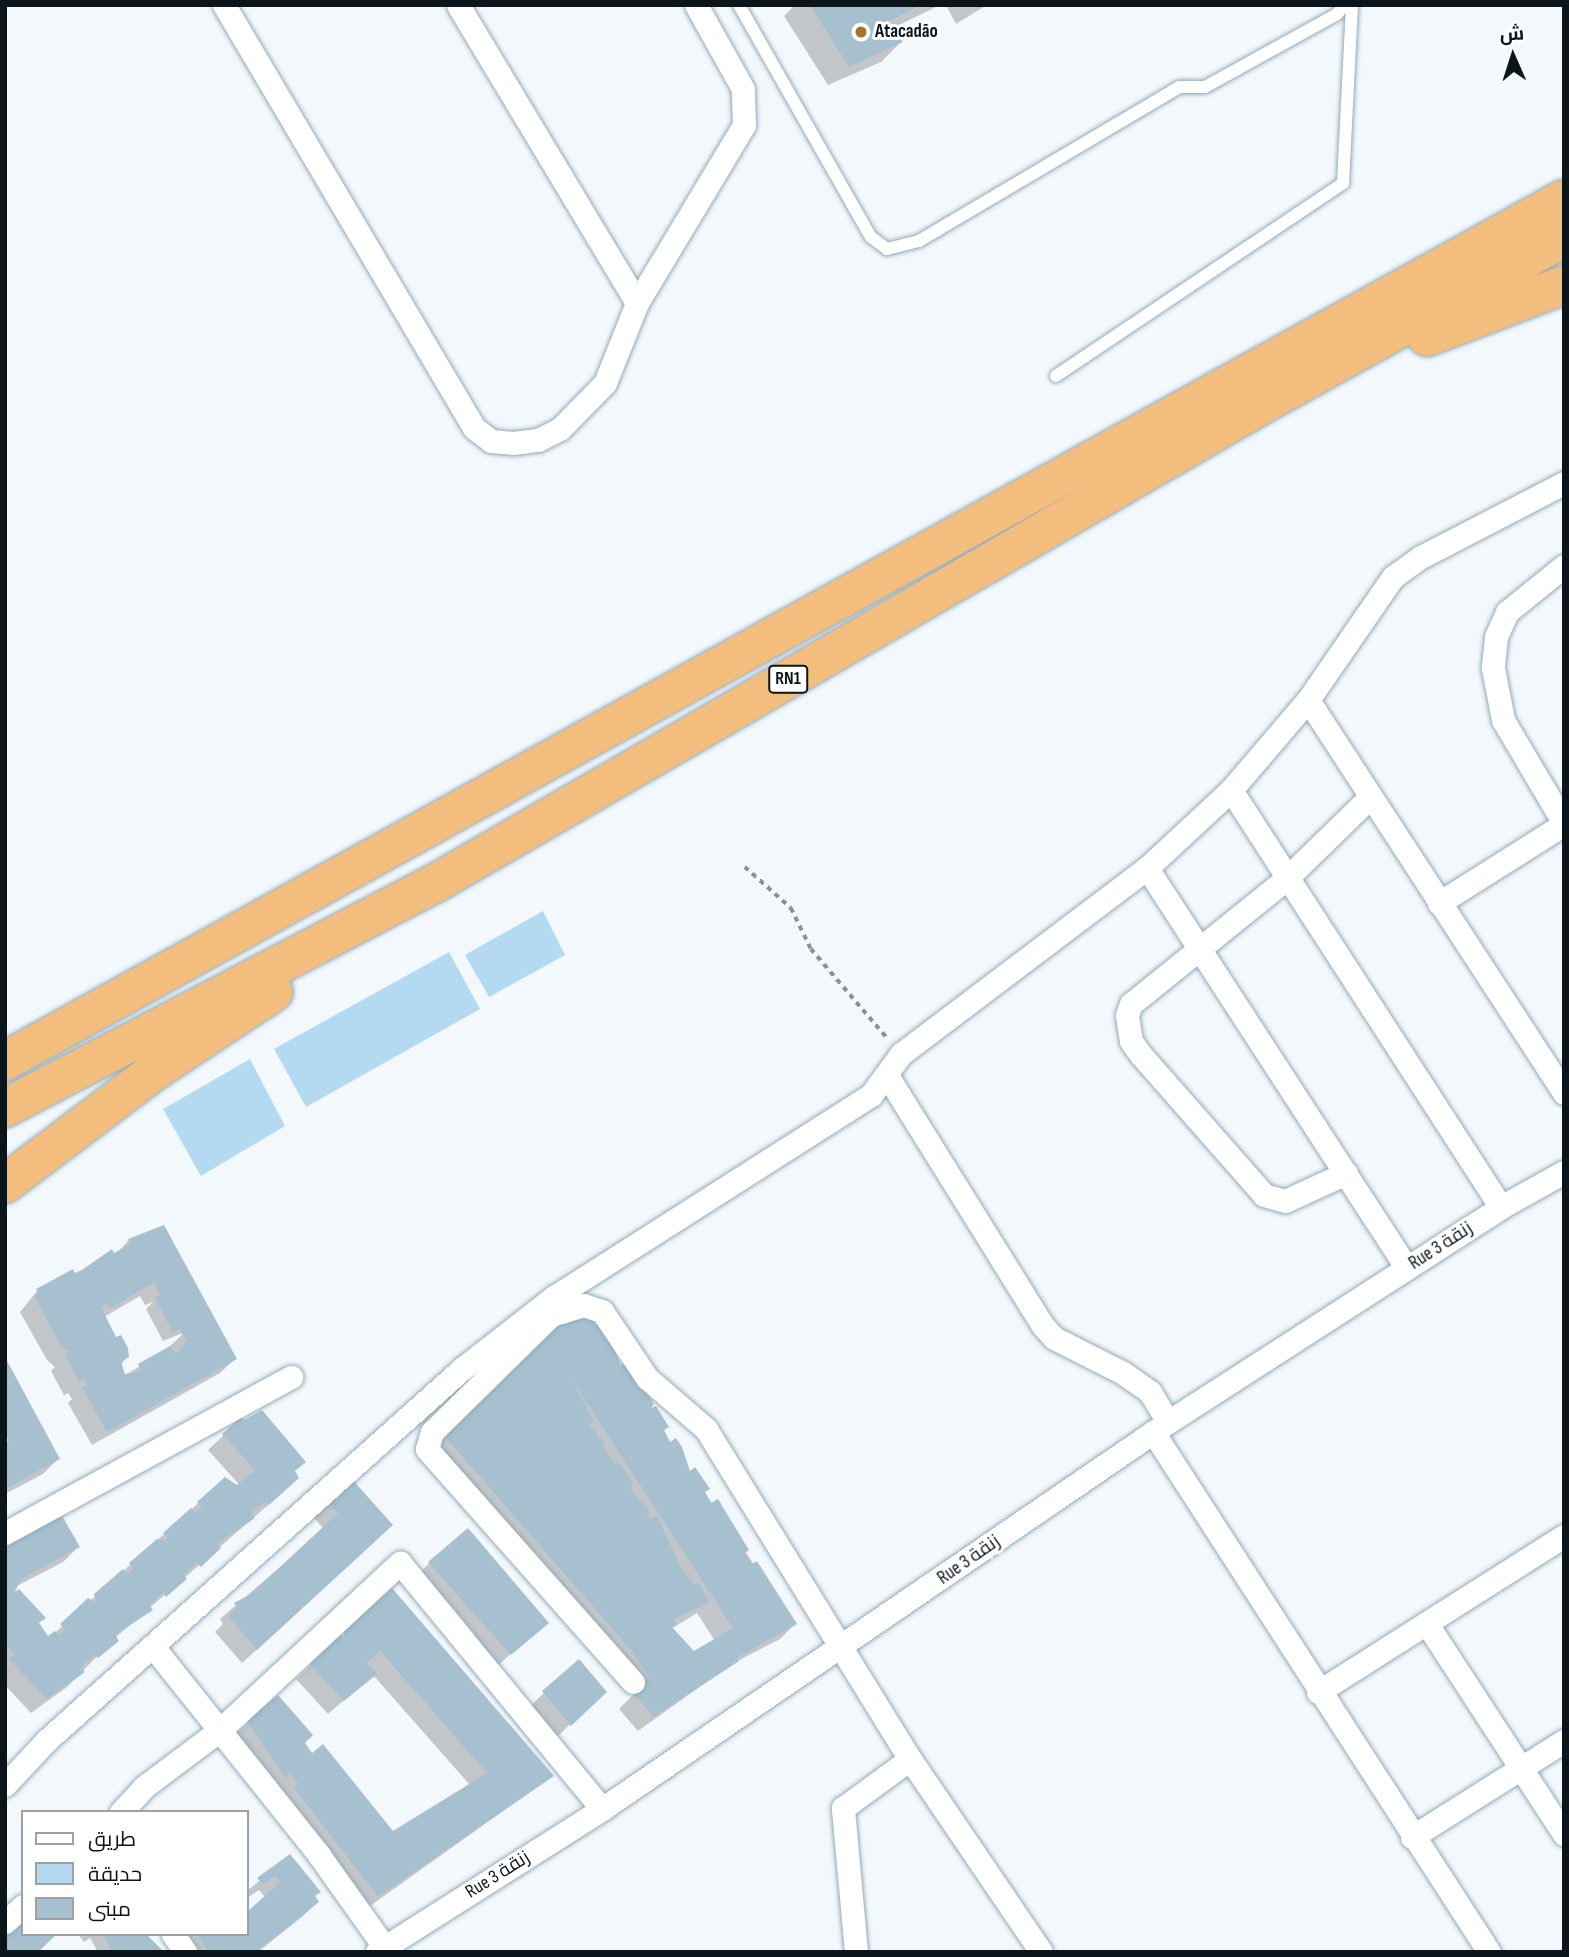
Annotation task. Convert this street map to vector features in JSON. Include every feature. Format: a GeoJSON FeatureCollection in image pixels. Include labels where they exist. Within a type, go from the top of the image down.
{"type":"FeatureCollection","features":[{"type":"Feature","properties":{"kind":"highway"},"geometry":{"type":"LineString","coordinates":[[1267,382],[1564,177]]}},
{"type":"Feature","properties":{"kind":"highway","name":"RN1"},"geometry":{"type":"LineString","coordinates":[[5,1108],[434,884],[1267,382],[1564,199]]}},
{"type":"Feature","properties":{"kind":"highway","name":"RN1"},"geometry":{"type":"LineString","coordinates":[[5,1061],[288,905],[1267,382],[1564,238]]}},
{"type":"Feature","properties":{"kind":"highway"},"geometry":{"type":"LineString","coordinates":[[1267,382],[1564,285]]}},
{"type":"Feature","properties":{"kind":"highway"},"geometry":{"type":"LineString","coordinates":[[5,1184],[156,1070],[434,884]]}},
{"type":"Feature","properties":{"kind":"highway"},"geometry":{"type":"LineString","coordinates":[[5,1049],[288,905]]}},
{"type":"Feature","properties":{"kind":"street"},"geometry":{"type":"LineString","coordinates":[[224,5],[482,436],[501,443],[538,440],[583,410],[618,358],[637,303],[746,119],[743,89],[696,5]]}},
{"type":"Feature","properties":{"kind":"street"},"geometry":{"type":"LineString","coordinates":[[458,5],[637,303]]}},
{"type":"Feature","properties":{"kind":"street"},"geometry":{"type":"LineString","coordinates":[[5,1785],[47,1740],[154,1648],[371,1449],[513,1329],[554,1297],[803,1142],[871,1095],[888,1077],[901,1054],[1147,868],[1231,790],[1308,700],[1393,577],[1421,557],[1564,483]]}},
{"type":"Feature","properties":{"kind":"street"},"geometry":{"type":"LineString","coordinates":[[1440,903],[1564,823],[1503,720],[1493,668],[1496,637],[1507,612],[1564,566]]}},
{"type":"Feature","properties":{"kind":"street"},"geometry":{"type":"LineString","coordinates":[[1308,700],[1369,798],[1564,1093]]}},
{"type":"Feature","properties":{"kind":"street"},"geometry":{"type":"LineString","coordinates":[[1231,790],[1501,1207]]}},
{"type":"Feature","properties":{"kind":"street"},"geometry":{"type":"LineString","coordinates":[[1346,1173],[1299,1198],[1273,1201],[1131,1041],[1127,1026],[1131,1004],[1196,948],[1287,878],[1369,798]]}},
{"type":"Feature","properties":{"kind":"street"},"geometry":{"type":"LineString","coordinates":[[1147,868],[1196,948],[1407,1268]]}},
{"type":"Feature","properties":{"kind":"street"},"geometry":{"type":"LineString","coordinates":[[888,1077],[1043,1326],[1054,1338],[1150,1392],[1161,1427],[1318,1692],[1489,1952]]}},
{"type":"Feature","properties":{"kind":"street","name":"Rue 3 زنقة"},"geometry":{"type":"LineString","coordinates":[[383,1950],[602,1809],[843,1648],[1161,1427],[1501,1207],[1564,1172]]}},
{"type":"Feature","properties":{"kind":"street"},"geometry":{"type":"LineString","coordinates":[[633,1682],[427,1449],[432,1432],[551,1315],[583,1305],[602,1311],[647,1378],[706,1429],[910,1759],[1041,1952]]}},
{"type":"Feature","properties":{"kind":"street"},"geometry":{"type":"LineString","coordinates":[[5,1533],[291,1377]]}},
{"type":"Feature","properties":{"kind":"street"},"geometry":{"type":"LineString","coordinates":[[1318,1692],[1564,1536]]}},
{"type":"Feature","properties":{"kind":"street"},"geometry":{"type":"LineString","coordinates":[[123,1810],[144,1787],[220,1730],[400,1563],[602,1809]]}},
{"type":"Feature","properties":{"kind":"street"},"geometry":{"type":"LineString","coordinates":[[1427,1624],[1564,1834]]}},
{"type":"Feature","properties":{"kind":"street"},"geometry":{"type":"LineString","coordinates":[[154,1648],[220,1730],[383,1950]]}},
{"type":"Feature","properties":{"kind":"street"},"geometry":{"type":"LineString","coordinates":[[1412,1837],[1564,1741]]}},
{"type":"Feature","properties":{"kind":"street"},"geometry":{"type":"LineString","coordinates":[[856,1952],[843,1808],[910,1759]]}},
{"type":"Feature","properties":{"kind":"street"},"geometry":{"type":"LineString","coordinates":[[5,1922],[21,1908]]}},
{"type":"Feature","properties":{"kind":"street"},"geometry":{"type":"LineString","coordinates":[[174,1936],[185,1952]]}},
{"type":"Feature","properties":{"kind":"lane"},"geometry":{"type":"LineString","coordinates":[[739,5],[876,244],[887,248],[919,241],[1179,87],[1205,87],[1337,14],[1345,5]]}},
{"type":"Feature","properties":{"kind":"lane"},"geometry":{"type":"LineString","coordinates":[[1056,376],[1339,189],[1345,172],[1352,5]]}},
{"type":"Feature","properties":{"kind":"path"},"geometry":{"type":"LineString","coordinates":[[745,867],[792,908],[811,949],[901,1054]]}},
{"type":"Feature","properties":{"kind":"green space"},"geometry":{"type":"Polygon","coordinates":[[[543,911],[565,955],[489,997],[465,955],[543,911]]]}},
{"type":"Feature","properties":{"kind":"green space"},"geometry":{"type":"Polygon","coordinates":[[[449,952],[480,1009],[306,1107],[274,1049],[449,952]]]}},
{"type":"Feature","properties":{"kind":"green space"},"geometry":{"type":"Polygon","coordinates":[[[250,1059],[285,1126],[201,1176],[163,1109],[250,1059]]]}},
{"type":"Feature","properties":{"kind":"building","name":"Atacadão"},"geometry":{"type":"Polygon","coordinates":[[[810,5],[921,5],[887,22],[903,42],[849,67],[810,5]]]}},
{"type":"Feature","properties":{"kind":"building"},"geometry":{"type":"Polygon","coordinates":[[[164,1225],[237,1359],[107,1432],[82,1387],[87,1385],[83,1379],[79,1381],[65,1355],[70,1352],[61,1346],[34,1296],[39,1293],[36,1289],[73,1269],[75,1273],[82,1270],[112,1249],[114,1253],[131,1244],[128,1239],[164,1225]],[[155,1282],[109,1309],[108,1304],[101,1307],[116,1337],[121,1335],[128,1348],[129,1357],[121,1362],[125,1374],[142,1371],[138,1364],[170,1346],[175,1353],[179,1351],[186,1340],[179,1329],[173,1333],[155,1298],[160,1295],[155,1282]]]}},
{"type":"Feature","properties":{"kind":"building"},"geometry":{"type":"Polygon","coordinates":[[[584,1309],[596,1325],[601,1321],[621,1365],[627,1362],[654,1404],[651,1408],[656,1406],[669,1427],[664,1430],[670,1442],[676,1438],[690,1471],[695,1467],[710,1489],[705,1492],[711,1503],[718,1499],[749,1550],[745,1553],[752,1564],[757,1561],[797,1624],[737,1658],[739,1661],[654,1717],[632,1693],[650,1677],[629,1648],[440,1431],[563,1320],[566,1325],[584,1309]],[[570,1377],[594,1421],[589,1424],[592,1430],[596,1428],[597,1437],[606,1442],[602,1444],[615,1464],[619,1462],[633,1483],[631,1491],[650,1512],[647,1515],[651,1519],[657,1516],[682,1569],[694,1584],[698,1582],[710,1602],[674,1619],[676,1624],[672,1627],[694,1651],[733,1628],[570,1377]]]}},
{"type":"Feature","properties":{"kind":"building"},"geometry":{"type":"Polygon","coordinates":[[[5,1357],[60,1459],[5,1489],[5,1443],[9,1441],[5,1434],[5,1357]]]}},
{"type":"Feature","properties":{"kind":"building"},"geometry":{"type":"Polygon","coordinates":[[[262,1410],[306,1462],[295,1471],[299,1478],[269,1505],[265,1502],[251,1513],[255,1518],[217,1544],[221,1548],[201,1567],[197,1563],[184,1575],[187,1579],[166,1597],[163,1593],[149,1605],[153,1610],[115,1635],[119,1641],[98,1658],[95,1655],[81,1667],[85,1672],[47,1699],[9,1659],[15,1654],[5,1644],[5,1545],[61,1514],[80,1547],[21,1579],[15,1592],[19,1589],[46,1618],[39,1623],[48,1636],[55,1631],[59,1635],[65,1630],[60,1624],[88,1598],[96,1602],[94,1594],[123,1569],[128,1574],[134,1568],[129,1563],[157,1539],[165,1541],[168,1538],[163,1533],[191,1508],[196,1512],[202,1507],[197,1502],[225,1477],[237,1485],[255,1470],[222,1434],[241,1417],[244,1420],[262,1410]]]}},
{"type":"Feature","properties":{"kind":"building"},"geometry":{"type":"Polygon","coordinates":[[[351,1478],[393,1525],[257,1650],[228,1616],[237,1607],[234,1603],[251,1594],[338,1513],[325,1500],[351,1478]]]}},
{"type":"Feature","properties":{"kind":"building"},"geometry":{"type":"Polygon","coordinates":[[[468,1528],[549,1623],[511,1655],[428,1562],[468,1528]]]}},
{"type":"Feature","properties":{"kind":"building"},"geometry":{"type":"Polygon","coordinates":[[[392,1588],[554,1776],[378,1897],[294,1788],[298,1784],[290,1772],[285,1777],[247,1721],[278,1695],[313,1735],[305,1743],[312,1753],[323,1744],[393,1831],[487,1773],[380,1651],[367,1663],[377,1674],[344,1701],[309,1663],[341,1634],[344,1637],[344,1630],[392,1588]]]}},
{"type":"Feature","properties":{"kind":"building"},"geometry":{"type":"Polygon","coordinates":[[[579,1659],[607,1692],[571,1726],[542,1691],[579,1659]]]}},
{"type":"Feature","properties":{"kind":"building"},"geometry":{"type":"Polygon","coordinates":[[[290,1854],[321,1892],[315,1896],[319,1902],[256,1952],[208,1952],[199,1936],[248,1936],[248,1911],[280,1882],[275,1876],[263,1884],[257,1878],[290,1854]]]}},
{"type":"Feature","properties":{"kind":"building"},"geometry":{"type":"Polygon","coordinates":[[[21,1915],[21,1936],[55,1936],[38,1952],[5,1952],[5,1929],[9,1933],[21,1915]]]}},
{"type":"Feature","properties":{"kind":"building"},"geometry":{"type":"Polygon","coordinates":[[[105,1936],[148,1936],[164,1952],[112,1952],[105,1936]]]}},
{"type":"Feature","properties":{"kind":"place","name":"Atacadão"},"geometry":{"type":"Point","coordinates":[861,32]}}]}
